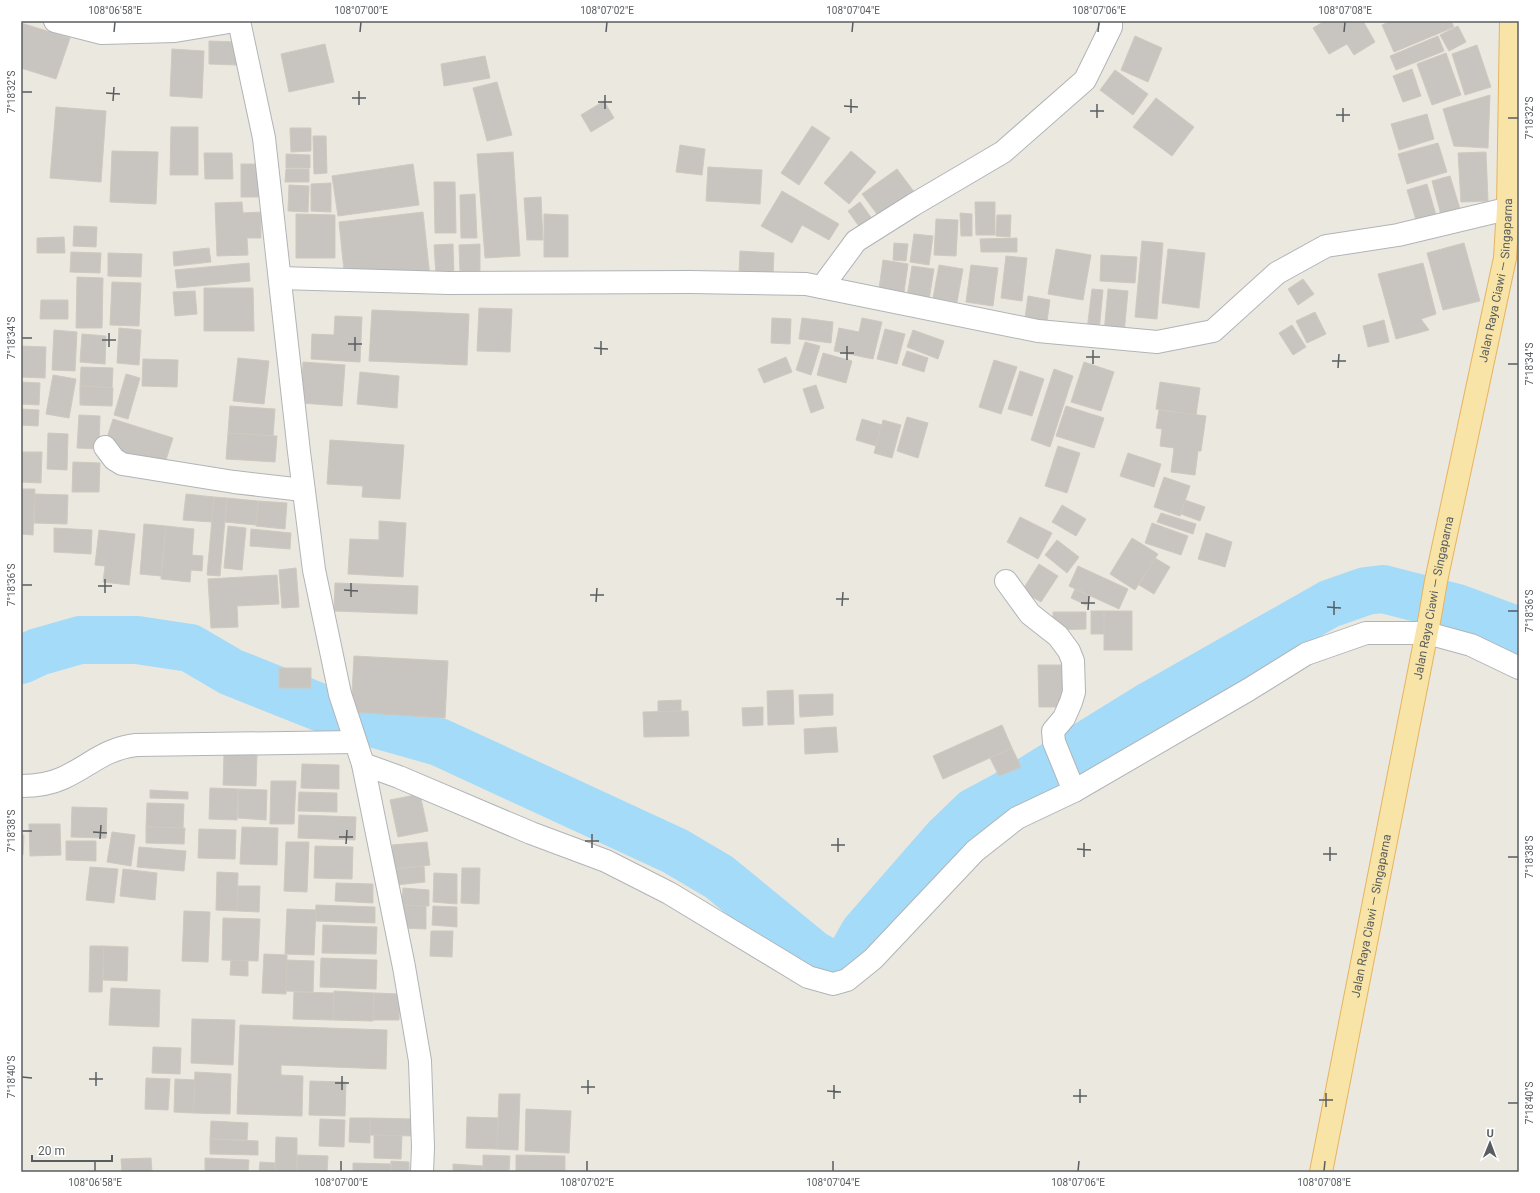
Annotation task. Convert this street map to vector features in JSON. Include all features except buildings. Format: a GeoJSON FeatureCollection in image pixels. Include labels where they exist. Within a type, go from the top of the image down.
{"type":"FeatureCollection","features":[{"type":"Feature","properties":{"kind":"main road","name":"Jalan Raya Ciawi — Singaparna"},"geometry":{"type":"LineString","coordinates":[[1321,1172],[1429,624],[1436,580],[1505,258],[1513,207],[1511,21]]}},
{"type":"Feature","properties":{"kind":"street"},"geometry":{"type":"LineString","coordinates":[[56,21],[102,33],[175,31],[235,21]]}},
{"type":"Feature","properties":{"kind":"street"},"geometry":{"type":"LineString","coordinates":[[239,21],[264,138],[303,490],[314,570],[340,694],[363,764],[404,967],[420,1061],[423,1147],[422,1172]]}},
{"type":"Feature","properties":{"kind":"street"},"geometry":{"type":"LineString","coordinates":[[822,287],[856,241],[913,205],[1003,152],[1085,80],[1111,27],[1112,21]]}},
{"type":"Feature","properties":{"kind":"street"},"geometry":{"type":"LineString","coordinates":[[280,278],[449,284],[690,282],[806,284],[1038,331],[1157,342],[1213,331],[1277,273],[1326,246],[1398,235],[1513,207]]}},
{"type":"Feature","properties":{"kind":"street"},"geometry":{"type":"LineString","coordinates":[[105,447],[114,459],[122,464],[234,482],[303,490]]}},
{"type":"Feature","properties":{"kind":"street"},"geometry":{"type":"LineString","coordinates":[[1006,581],[1030,614],[1058,636],[1069,651],[1073,661],[1074,692],[1072,702],[1064,718],[1053,731],[1054,742],[1066,767],[1074,791]]}},
{"type":"Feature","properties":{"kind":"street"},"geometry":{"type":"LineString","coordinates":[[363,764],[399,777],[531,833],[606,861],[669,893],[808,977],[833,984],[848,980],[873,959],[975,850],[1017,818],[1074,791],[1248,690],[1306,654],[1366,633],[1429,624],[1519,668]]}},
{"type":"Feature","properties":{"kind":"street"},"geometry":{"type":"LineString","coordinates":[[21,786],[45,784],[63,778],[108,752],[122,747],[136,745],[353,736]]}},
{"type":"Feature","properties":{"kind":"waterway"},"geometry":{"type":"LineString","coordinates":[[21,660],[38,652],[80,640],[137,640],[190,648],[231,672],[329,711],[439,742],[675,851],[719,877],[813,954],[837,967],[851,956],[864,933],[946,839],[974,812],[1004,796],[1151,705],[1329,604],[1366,591],[1383,589],[1457,608],[1519,631]]}}]}
